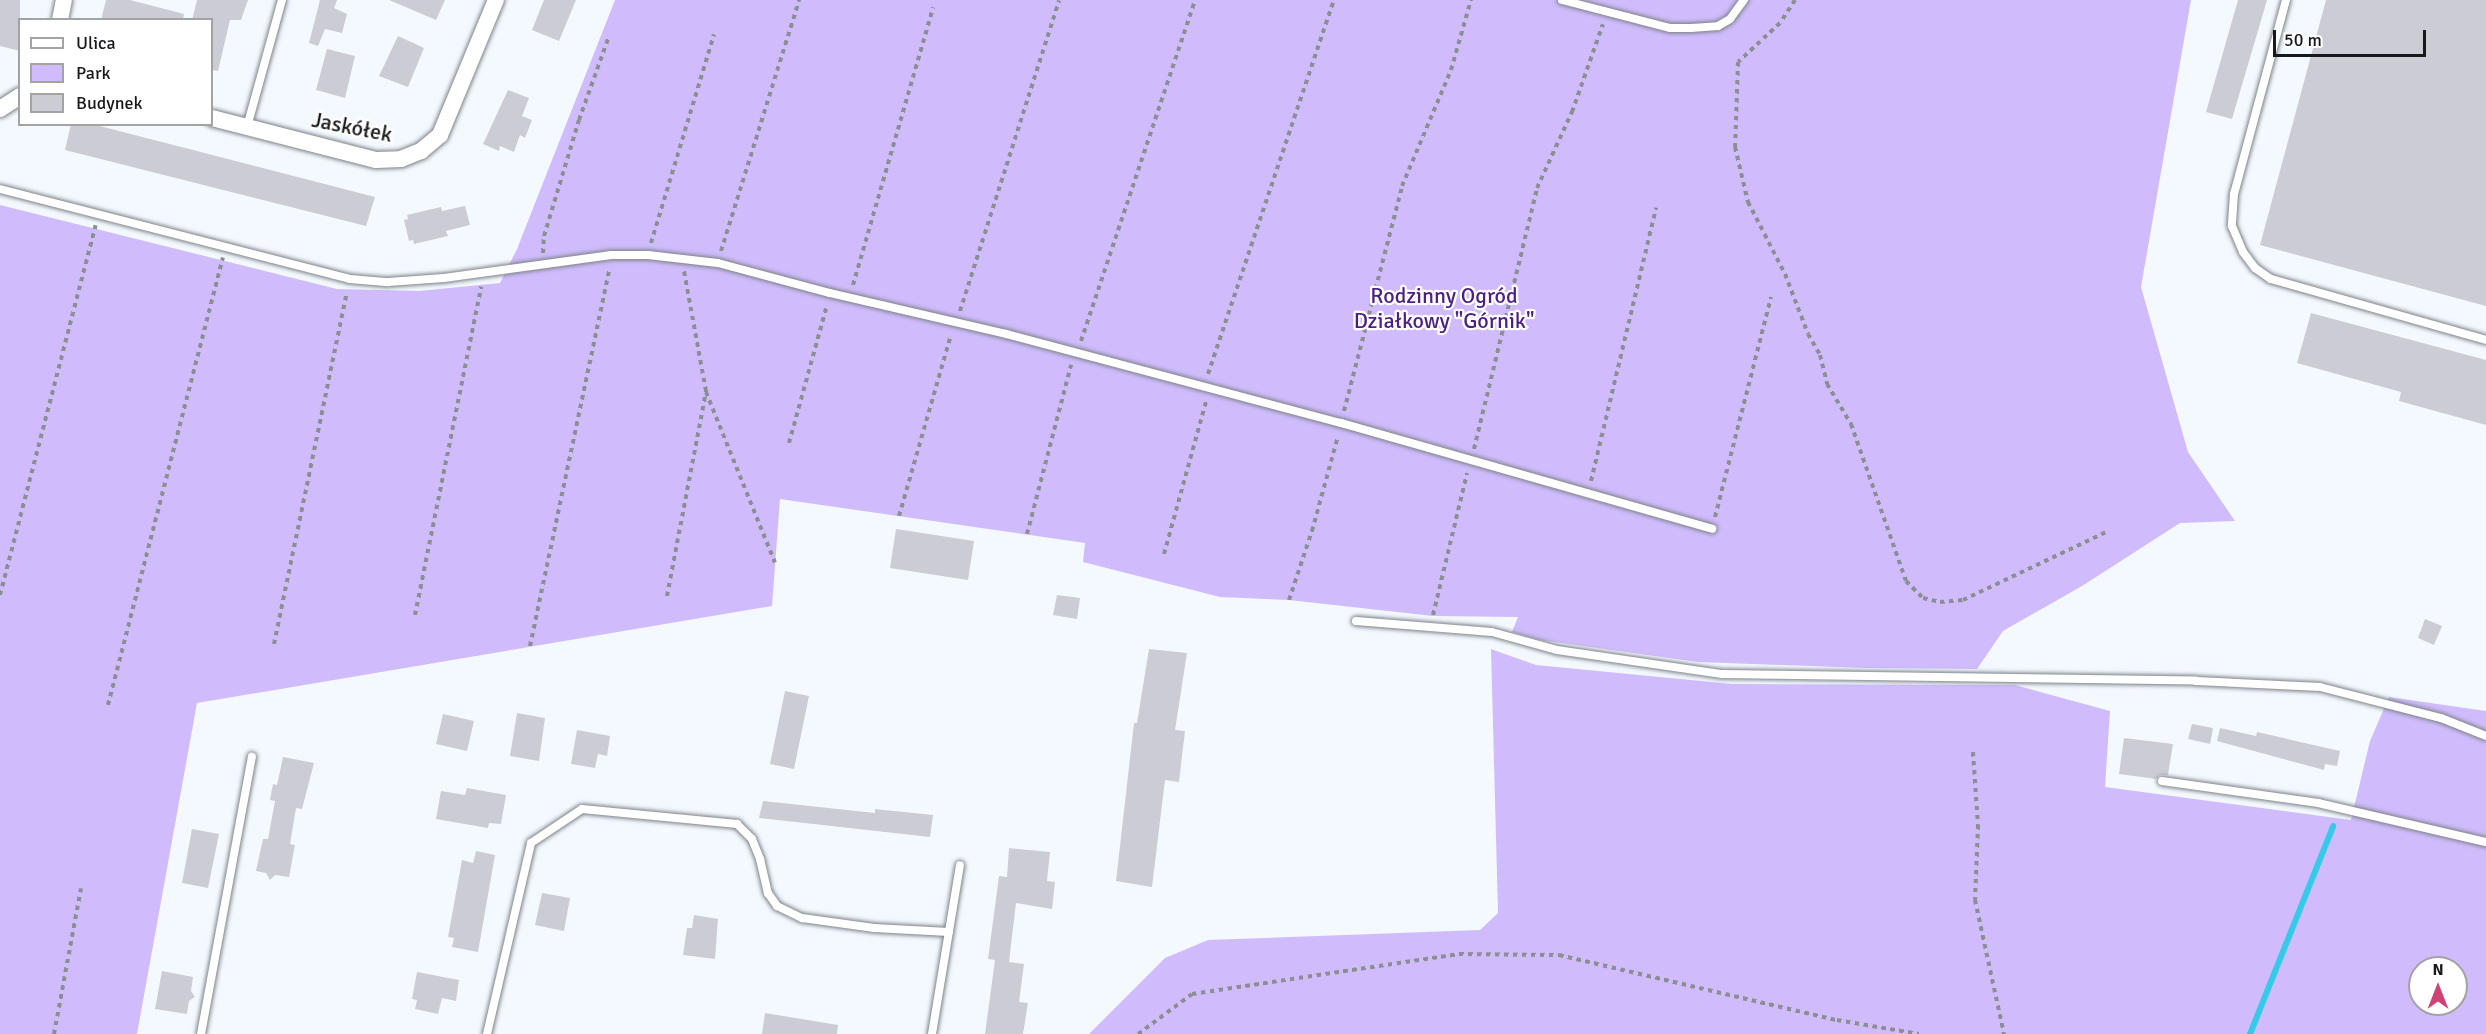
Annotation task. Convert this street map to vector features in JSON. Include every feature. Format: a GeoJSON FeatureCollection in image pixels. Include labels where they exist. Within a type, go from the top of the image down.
{"type":"FeatureCollection","features":[{"type":"Feature","properties":{"kind":"street"},"geometry":{"type":"LineString","coordinates":[[60,18],[64,0]]}},
{"type":"Feature","properties":{"kind":"street","name":"Jaskółek"},"geometry":{"type":"LineString","coordinates":[[213,118],[376,160],[401,159],[421,150],[441,135],[496,0]]}},
{"type":"Feature","properties":{"kind":"street"},"geometry":{"type":"LineString","coordinates":[[0,108],[18,97]]}},
{"type":"Feature","properties":{"kind":"lane"},"geometry":{"type":"LineString","coordinates":[[248,127],[282,0]]}},
{"type":"Feature","properties":{"kind":"lane"},"geometry":{"type":"LineString","coordinates":[[1562,0],[1608,10],[1670,28],[1718,26],[1730,19],[1744,0]]}},
{"type":"Feature","properties":{"kind":"lane"},"geometry":{"type":"LineString","coordinates":[[2286,0],[2234,194],[2232,226],[2243,252],[2254,268],[2271,279],[2486,340]]}},
{"type":"Feature","properties":{"kind":"lane"},"geometry":{"type":"LineString","coordinates":[[0,189],[350,279],[388,282],[444,278],[611,255],[648,255],[718,263],[1076,353],[1341,423],[1712,529]]}},
{"type":"Feature","properties":{"kind":"lane"},"geometry":{"type":"LineString","coordinates":[[1356,621],[1492,632],[1557,650],[1722,674],[2196,681],[2320,687],[2441,718],[2486,736]]}},
{"type":"Feature","properties":{"kind":"lane"},"geometry":{"type":"LineString","coordinates":[[201,1034],[252,758]]}},
{"type":"Feature","properties":{"kind":"lane"},"geometry":{"type":"LineString","coordinates":[[2162,781],[2318,802],[2486,842]]}},
{"type":"Feature","properties":{"kind":"lane"},"geometry":{"type":"LineString","coordinates":[[487,1034],[531,843],[582,809],[737,824],[752,839],[760,859],[768,893],[777,906],[802,918],[874,928],[949,933]]}},
{"type":"Feature","properties":{"kind":"lane"},"geometry":{"type":"LineString","coordinates":[[932,1034],[960,865]]}},
{"type":"Feature","properties":{"kind":"path"},"geometry":{"type":"LineString","coordinates":[[718,263],[799,0]]}},
{"type":"Feature","properties":{"kind":"path"},"geometry":{"type":"LineString","coordinates":[[899,516],[955,323],[1059,0]]}},
{"type":"Feature","properties":{"kind":"path"},"geometry":{"type":"LineString","coordinates":[[1027,534],[1076,353],[1195,0]]}},
{"type":"Feature","properties":{"kind":"path"},"geometry":{"type":"LineString","coordinates":[[1164,554],[1207,388],[1334,0]]}},
{"type":"Feature","properties":{"kind":"path"},"geometry":{"type":"LineString","coordinates":[[1289,600],[1312,531],[1402,186],[1451,70],[1471,0]]}},
{"type":"Feature","properties":{"kind":"path"},"geometry":{"type":"LineString","coordinates":[[1795,0],[1780,23],[1738,62],[1735,147],[1748,202],[1785,274],[1808,334],[1820,355],[1827,384],[1851,424],[1906,581],[1923,598],[1940,602],[1963,600],[2106,532]]}},
{"type":"Feature","properties":{"kind":"path"},"geometry":{"type":"LineString","coordinates":[[849,297],[933,7]]}},
{"type":"Feature","properties":{"kind":"path"},"geometry":{"type":"LineString","coordinates":[[1433,616],[1444,562],[1537,188],[1572,112],[1608,10]]}},
{"type":"Feature","properties":{"kind":"path"},"geometry":{"type":"LineString","coordinates":[[648,255],[714,34]]}},
{"type":"Feature","properties":{"kind":"path"},"geometry":{"type":"LineString","coordinates":[[544,236],[579,120],[608,39]]}},
{"type":"Feature","properties":{"kind":"path"},"geometry":{"type":"LineString","coordinates":[[1588,494],[1656,208]]}},
{"type":"Feature","properties":{"kind":"path"},"geometry":{"type":"LineString","coordinates":[[0,595],[95,230]]}},
{"type":"Feature","properties":{"kind":"path"},"geometry":{"type":"LineString","coordinates":[[530,646],[554,541],[611,255]]}},
{"type":"Feature","properties":{"kind":"path"},"geometry":{"type":"LineString","coordinates":[[683,259],[706,391],[776,563]]}},
{"type":"Feature","properties":{"kind":"path"},"geometry":{"type":"LineString","coordinates":[[108,705],[222,262]]}},
{"type":"Feature","properties":{"kind":"path"},"geometry":{"type":"LineString","coordinates":[[415,615],[482,287]]}},
{"type":"Feature","properties":{"kind":"path"},"geometry":{"type":"LineString","coordinates":[[274,644],[347,289]]}},
{"type":"Feature","properties":{"kind":"path"},"geometry":{"type":"LineString","coordinates":[[789,442],[830,293]]}},
{"type":"Feature","properties":{"kind":"path"},"geometry":{"type":"LineString","coordinates":[[1712,529],[1771,297]]}},
{"type":"Feature","properties":{"kind":"path"},"geometry":{"type":"LineString","coordinates":[[667,596],[706,391]]}},
{"type":"Feature","properties":{"kind":"path"},"geometry":{"type":"LineString","coordinates":[[1973,752],[1978,825],[1975,900],[2004,1034]]}},
{"type":"Feature","properties":{"kind":"path"},"geometry":{"type":"LineString","coordinates":[[54,1034],[81,888]]}},
{"type":"Feature","properties":{"kind":"path"},"geometry":{"type":"LineString","coordinates":[[1138,1034],[1191,994],[1459,954],[1559,955],[1837,1020],[1919,1034]]}},
{"type":"Feature","properties":{"kind":"green space","name":"Rodzinny Ogród Działkowy \"Górnik\""},"geometry":{"type":"Polygon","coordinates":[[[615,0],[2191,0],[2141,287],[2188,452],[2235,521],[2180,523],[2082,586],[2003,631],[1977,669],[1867,668],[1698,662],[1540,640],[1512,632],[1518,617],[1433,616],[1289,600],[1220,597],[1083,562],[1085,543],[780,499],[772,606],[197,703],[137,1034],[0,1034],[0,205],[337,289],[419,291],[500,283],[517,249],[615,0]]]}},
{"type":"Feature","properties":{"kind":"green space"},"geometry":{"type":"Polygon","coordinates":[[[1491,649],[1536,665],[1732,684],[2015,685],[2110,711],[2105,787],[2351,820],[2370,741],[2389,697],[2486,711],[2486,1034],[1089,1034],[1165,958],[1208,940],[1480,930],[1498,913],[1491,649]]]}},
{"type":"Feature","properties":{"kind":"building"},"geometry":{"type":"Polygon","coordinates":[[[0,0],[20,0],[18,50],[0,46],[0,0]]]}},
{"type":"Feature","properties":{"kind":"building"},"geometry":{"type":"Polygon","coordinates":[[[106,0],[130,0],[184,14],[183,18],[102,18],[106,0]]]}},
{"type":"Feature","properties":{"kind":"building"},"geometry":{"type":"Polygon","coordinates":[[[197,0],[248,0],[241,20],[230,20],[218,71],[213,70],[213,18],[192,18],[197,0]]]}},
{"type":"Feature","properties":{"kind":"building"},"geometry":{"type":"Polygon","coordinates":[[[320,0],[337,0],[334,8],[347,14],[342,33],[325,29],[318,46],[309,43],[320,0]]]}},
{"type":"Feature","properties":{"kind":"building"},"geometry":{"type":"Polygon","coordinates":[[[389,0],[445,0],[436,20],[389,0]]]}},
{"type":"Feature","properties":{"kind":"building"},"geometry":{"type":"Polygon","coordinates":[[[544,0],[576,0],[559,41],[532,30],[544,0]]]}},
{"type":"Feature","properties":{"kind":"building"},"geometry":{"type":"Polygon","coordinates":[[[2238,0],[2267,0],[2232,119],[2206,112],[2238,0]]]}},
{"type":"Feature","properties":{"kind":"building"},"geometry":{"type":"Polygon","coordinates":[[[2326,0],[2486,0],[2486,306],[2260,245],[2326,0]]]}},
{"type":"Feature","properties":{"kind":"building"},"geometry":{"type":"Polygon","coordinates":[[[398,36],[424,48],[408,87],[379,76],[398,36]]]}},
{"type":"Feature","properties":{"kind":"building"},"geometry":{"type":"Polygon","coordinates":[[[327,49],[355,56],[345,98],[316,90],[327,49]]]}},
{"type":"Feature","properties":{"kind":"building"},"geometry":{"type":"Polygon","coordinates":[[[508,90],[529,98],[522,116],[532,120],[525,138],[520,135],[514,152],[500,146],[499,151],[483,144],[508,90]]]}},
{"type":"Feature","properties":{"kind":"building"},"geometry":{"type":"Polygon","coordinates":[[[71,126],[100,126],[375,197],[366,226],[65,150],[71,126]]]}},
{"type":"Feature","properties":{"kind":"building"},"geometry":{"type":"Polygon","coordinates":[[[465,206],[470,225],[446,231],[448,236],[414,244],[413,240],[409,241],[404,220],[408,219],[407,215],[441,207],[442,211],[465,206]]]}},
{"type":"Feature","properties":{"kind":"building"},"geometry":{"type":"Polygon","coordinates":[[[2311,313],[2486,360],[2486,425],[2399,401],[2401,392],[2297,363],[2311,313]]]}},
{"type":"Feature","properties":{"kind":"building"},"geometry":{"type":"Polygon","coordinates":[[[896,529],[974,541],[968,580],[890,568],[896,529]]]}},
{"type":"Feature","properties":{"kind":"building"},"geometry":{"type":"Polygon","coordinates":[[[1057,595],[1080,598],[1077,619],[1053,615],[1057,595]]]}},
{"type":"Feature","properties":{"kind":"building"},"geometry":{"type":"Polygon","coordinates":[[[2425,619],[2442,626],[2434,645],[2418,638],[2425,619]]]}},
{"type":"Feature","properties":{"kind":"building"},"geometry":{"type":"Polygon","coordinates":[[[1149,649],[1187,653],[1175,730],[1185,731],[1179,782],[1165,780],[1152,887],[1116,881],[1134,723],[1137,723],[1149,649]]]}},
{"type":"Feature","properties":{"kind":"building"},"geometry":{"type":"Polygon","coordinates":[[[785,691],[809,696],[794,769],[770,764],[785,691]]]}},
{"type":"Feature","properties":{"kind":"building"},"geometry":{"type":"Polygon","coordinates":[[[517,713],[545,718],[539,761],[510,756],[517,713]]]}},
{"type":"Feature","properties":{"kind":"building"},"geometry":{"type":"Polygon","coordinates":[[[443,714],[474,721],[467,751],[436,744],[443,714]]]}},
{"type":"Feature","properties":{"kind":"building"},"geometry":{"type":"Polygon","coordinates":[[[2192,724],[2213,728],[2210,744],[2188,739],[2192,724]]]}},
{"type":"Feature","properties":{"kind":"building"},"geometry":{"type":"Polygon","coordinates":[[[2220,728],[2256,736],[2257,732],[2340,751],[2337,766],[2325,764],[2324,770],[2217,741],[2220,728]]]}},
{"type":"Feature","properties":{"kind":"building"},"geometry":{"type":"Polygon","coordinates":[[[577,730],[610,736],[607,756],[598,754],[595,768],[571,764],[577,730]]]}},
{"type":"Feature","properties":{"kind":"building"},"geometry":{"type":"Polygon","coordinates":[[[2124,738],[2173,744],[2168,775],[2160,775],[2156,779],[2119,774],[2124,738]]]}},
{"type":"Feature","properties":{"kind":"building"},"geometry":{"type":"Polygon","coordinates":[[[283,757],[314,763],[302,809],[296,808],[290,844],[295,845],[289,877],[275,875],[270,880],[266,873],[256,871],[263,839],[268,839],[275,801],[270,800],[273,784],[277,785],[283,757]]]}},
{"type":"Feature","properties":{"kind":"building"},"geometry":{"type":"Polygon","coordinates":[[[467,788],[506,795],[501,824],[489,823],[488,828],[436,819],[441,791],[465,795],[467,788]]]}},
{"type":"Feature","properties":{"kind":"building"},"geometry":{"type":"Polygon","coordinates":[[[763,801],[875,813],[875,809],[933,815],[930,837],[759,818],[763,801]]]}},
{"type":"Feature","properties":{"kind":"building"},"geometry":{"type":"Polygon","coordinates":[[[192,829],[219,834],[208,888],[182,883],[192,829]]]}},
{"type":"Feature","properties":{"kind":"building"},"geometry":{"type":"Polygon","coordinates":[[[1009,848],[1050,852],[1047,881],[1055,882],[1052,909],[1016,903],[1009,962],[1024,964],[1019,1002],[1028,1003],[1023,1034],[985,1034],[995,960],[988,959],[999,876],[1007,877],[1009,848]]]}},
{"type":"Feature","properties":{"kind":"building"},"geometry":{"type":"Polygon","coordinates":[[[476,851],[495,855],[478,952],[452,947],[454,938],[448,937],[462,860],[473,863],[476,851]]]}},
{"type":"Feature","properties":{"kind":"building"},"geometry":{"type":"Polygon","coordinates":[[[542,893],[570,898],[564,931],[535,925],[542,893]]]}},
{"type":"Feature","properties":{"kind":"building"},"geometry":{"type":"Polygon","coordinates":[[[694,915],[718,919],[715,959],[683,955],[687,928],[692,928],[694,915]]]}},
{"type":"Feature","properties":{"kind":"building"},"geometry":{"type":"Polygon","coordinates":[[[162,971],[193,977],[191,991],[195,997],[189,1001],[187,1014],[155,1009],[162,971]]]}},
{"type":"Feature","properties":{"kind":"building"},"geometry":{"type":"Polygon","coordinates":[[[417,972],[459,980],[456,1001],[442,998],[438,1014],[415,1009],[417,1000],[412,999],[417,972]]]}},
{"type":"Feature","properties":{"kind":"building"},"geometry":{"type":"Polygon","coordinates":[[[765,1013],[838,1025],[837,1034],[762,1034],[765,1013]]]}},
{"type":"Feature","properties":{"kind":"waterway"},"geometry":{"type":"LineString","coordinates":[[2250,1034],[2333,826]]}}]}
